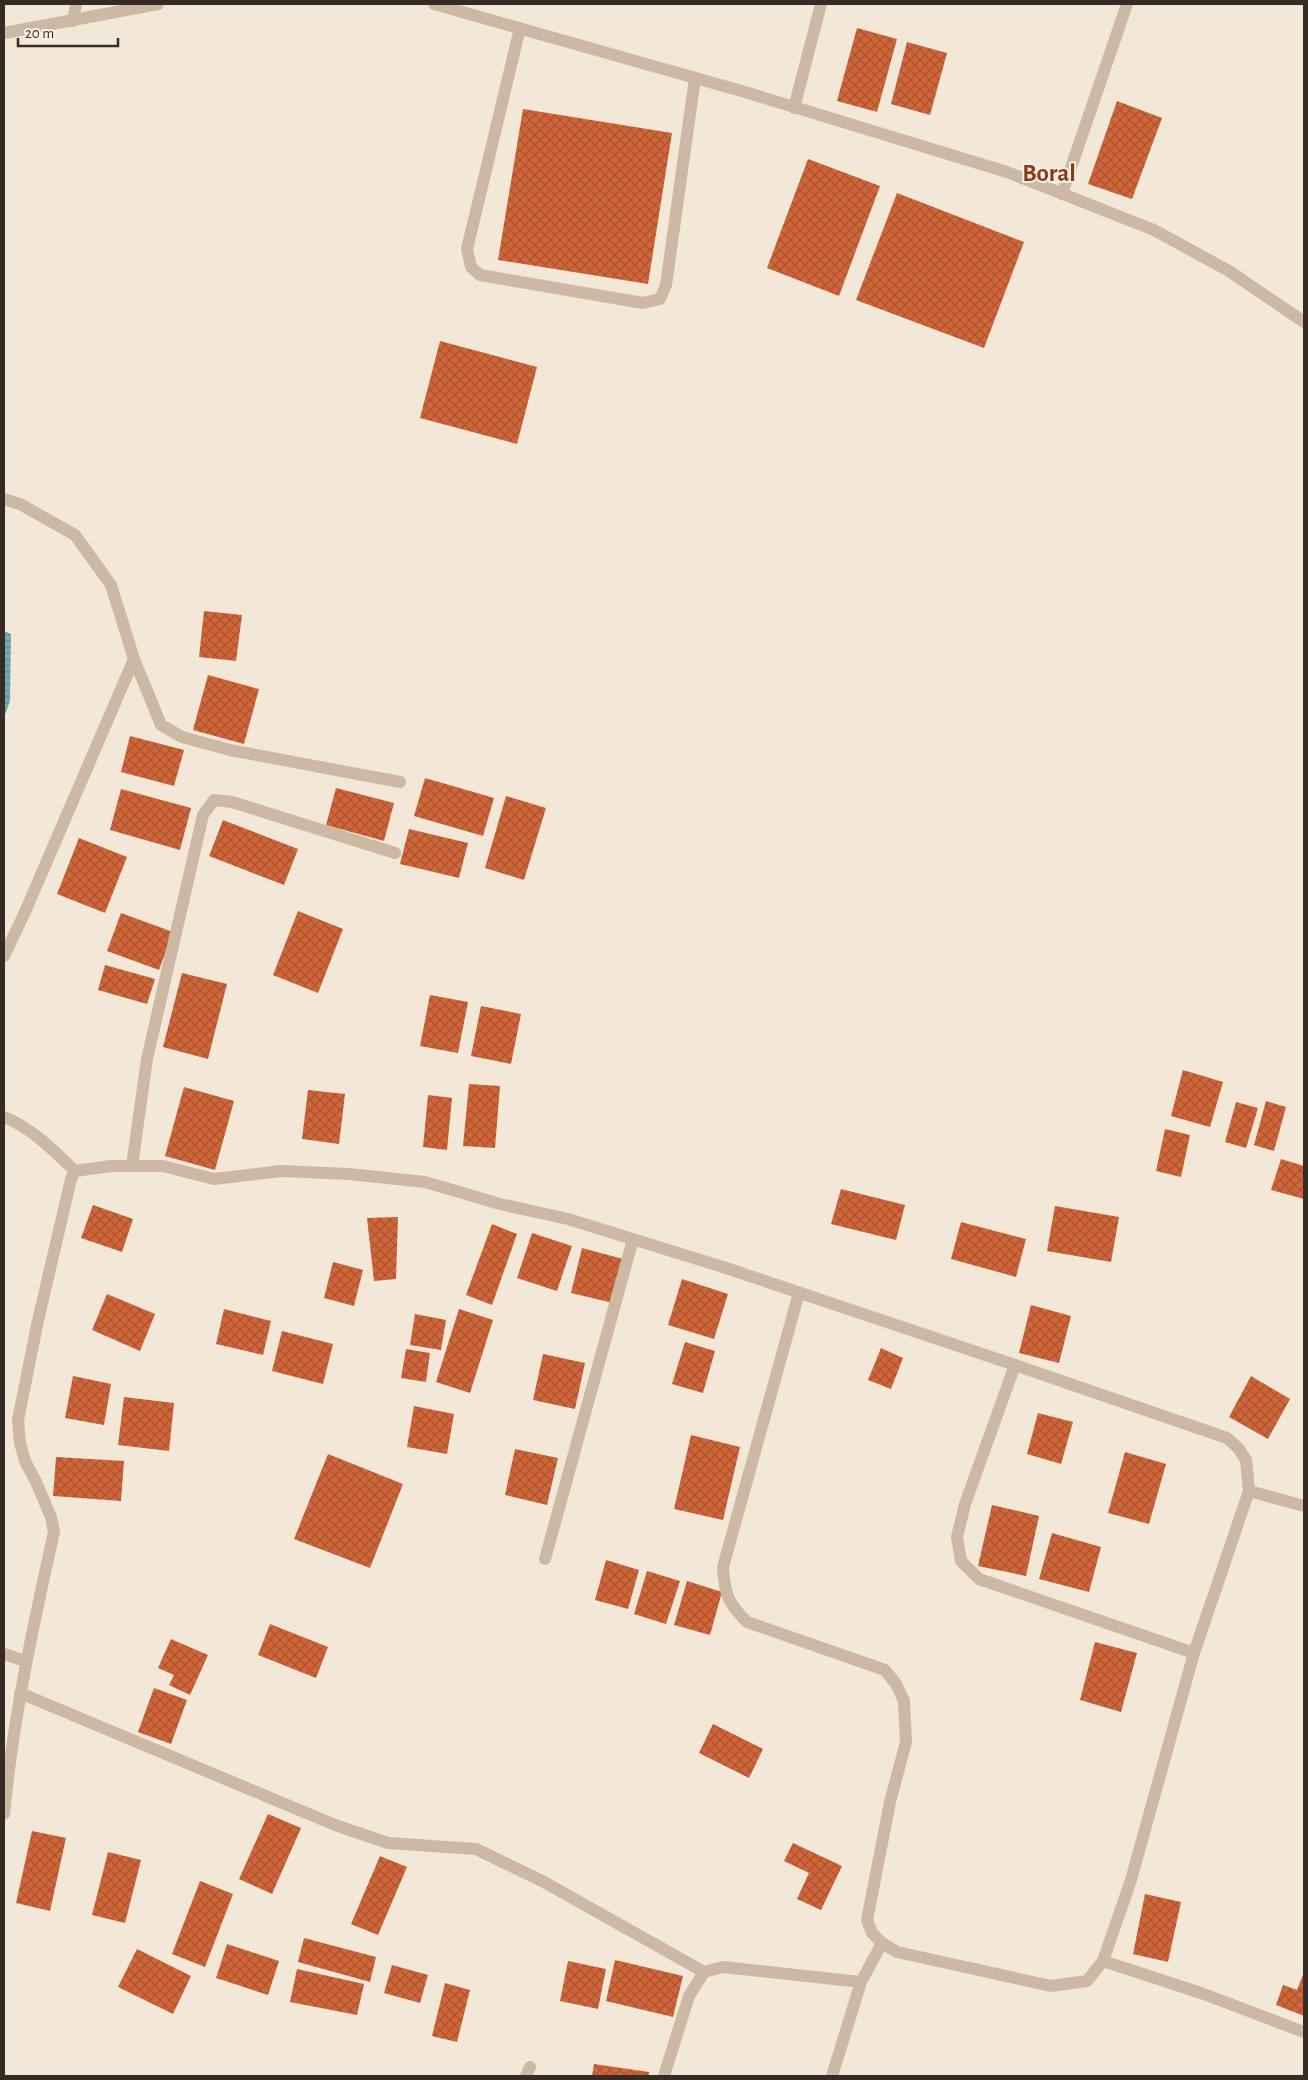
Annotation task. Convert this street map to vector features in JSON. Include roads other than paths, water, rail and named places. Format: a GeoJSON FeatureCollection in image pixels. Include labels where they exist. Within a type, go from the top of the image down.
{"type":"FeatureCollection","features":[{"type":"Feature","properties":{"kind":"street"},"geometry":{"type":"LineString","coordinates":[[73,21],[76,4]]}},
{"type":"Feature","properties":{"kind":"street"},"geometry":{"type":"LineString","coordinates":[[4,33],[158,4]]}},
{"type":"Feature","properties":{"kind":"street"},"geometry":{"type":"LineString","coordinates":[[434,4],[695,78],[1007,172],[1154,230],[1229,272],[1304,322]]}},
{"type":"Feature","properties":{"kind":"street"},"geometry":{"type":"LineString","coordinates":[[794,108],[820,4]]}},
{"type":"Feature","properties":{"kind":"street"},"geometry":{"type":"LineString","coordinates":[[1062,194],[1127,4]]}},
{"type":"Feature","properties":{"kind":"street"},"geometry":{"type":"LineString","coordinates":[[520,28],[467,249],[471,267],[480,274],[644,303],[660,299],[666,285],[695,78]]}},
{"type":"Feature","properties":{"kind":"street"},"geometry":{"type":"LineString","coordinates":[[4,500],[20,504],[75,534],[111,586],[134,659],[161,725],[182,737],[230,750],[400,782]]}},
{"type":"Feature","properties":{"kind":"street"},"geometry":{"type":"LineString","coordinates":[[4,956],[25,912],[134,659]]}},
{"type":"Feature","properties":{"kind":"street"},"geometry":{"type":"LineString","coordinates":[[132,1166],[147,1059],[203,815],[214,800],[232,802],[395,853]]}},
{"type":"Feature","properties":{"kind":"street"},"geometry":{"type":"LineString","coordinates":[[4,1117],[21,1124],[75,1171],[111,1166],[163,1166],[214,1179],[281,1171],[350,1174],[425,1182],[500,1204],[568,1219],[633,1239],[799,1293],[1015,1364],[1228,1438],[1239,1449],[1246,1460],[1249,1491],[1194,1654],[1131,1880],[1103,1961],[1087,1981],[1051,1986],[897,1952],[882,1943],[872,1933],[866,1920],[890,1802],[906,1742],[904,1701],[896,1684],[885,1670],[747,1622],[731,1606],[724,1588],[723,1568],[799,1293]]}},
{"type":"Feature","properties":{"kind":"street"},"geometry":{"type":"LineString","coordinates":[[4,1814],[7,1780],[25,1661],[54,1532],[51,1517],[25,1460],[20,1443],[18,1420],[39,1316],[71,1179],[75,1171]]}},
{"type":"Feature","properties":{"kind":"street"},"geometry":{"type":"LineString","coordinates":[[545,1559],[633,1239]]}},
{"type":"Feature","properties":{"kind":"street"},"geometry":{"type":"LineString","coordinates":[[1015,1364],[965,1504],[957,1537],[961,1561],[979,1579],[1194,1654]]}},
{"type":"Feature","properties":{"kind":"street"},"geometry":{"type":"LineString","coordinates":[[1249,1491],[1304,1506]]}},
{"type":"Feature","properties":{"kind":"street"},"geometry":{"type":"LineString","coordinates":[[4,1654],[25,1661]]}},
{"type":"Feature","properties":{"kind":"street"},"geometry":{"type":"LineString","coordinates":[[20,1693],[335,1825],[370,1837],[388,1843],[476,1849],[544,1882],[704,1972]]}},
{"type":"Feature","properties":{"kind":"street"},"geometry":{"type":"LineString","coordinates":[[832,2076],[861,1982],[882,1943]]}},
{"type":"Feature","properties":{"kind":"street"},"geometry":{"type":"LineString","coordinates":[[1103,1961],[1201,1993],[1304,2032]]}},
{"type":"Feature","properties":{"kind":"street"},"geometry":{"type":"LineString","coordinates":[[664,2076],[689,1996],[704,1972],[723,1967],[861,1982]]}},
{"type":"Feature","properties":{"kind":"water"},"geometry":{"type":"Polygon","coordinates":[[[4,631],[11,634],[10,701],[4,718],[4,631]]]}},
{"type":"Feature","properties":{"kind":"district","name":"Boral"},"geometry":{"type":"Point","coordinates":[1049,173]}}]}
